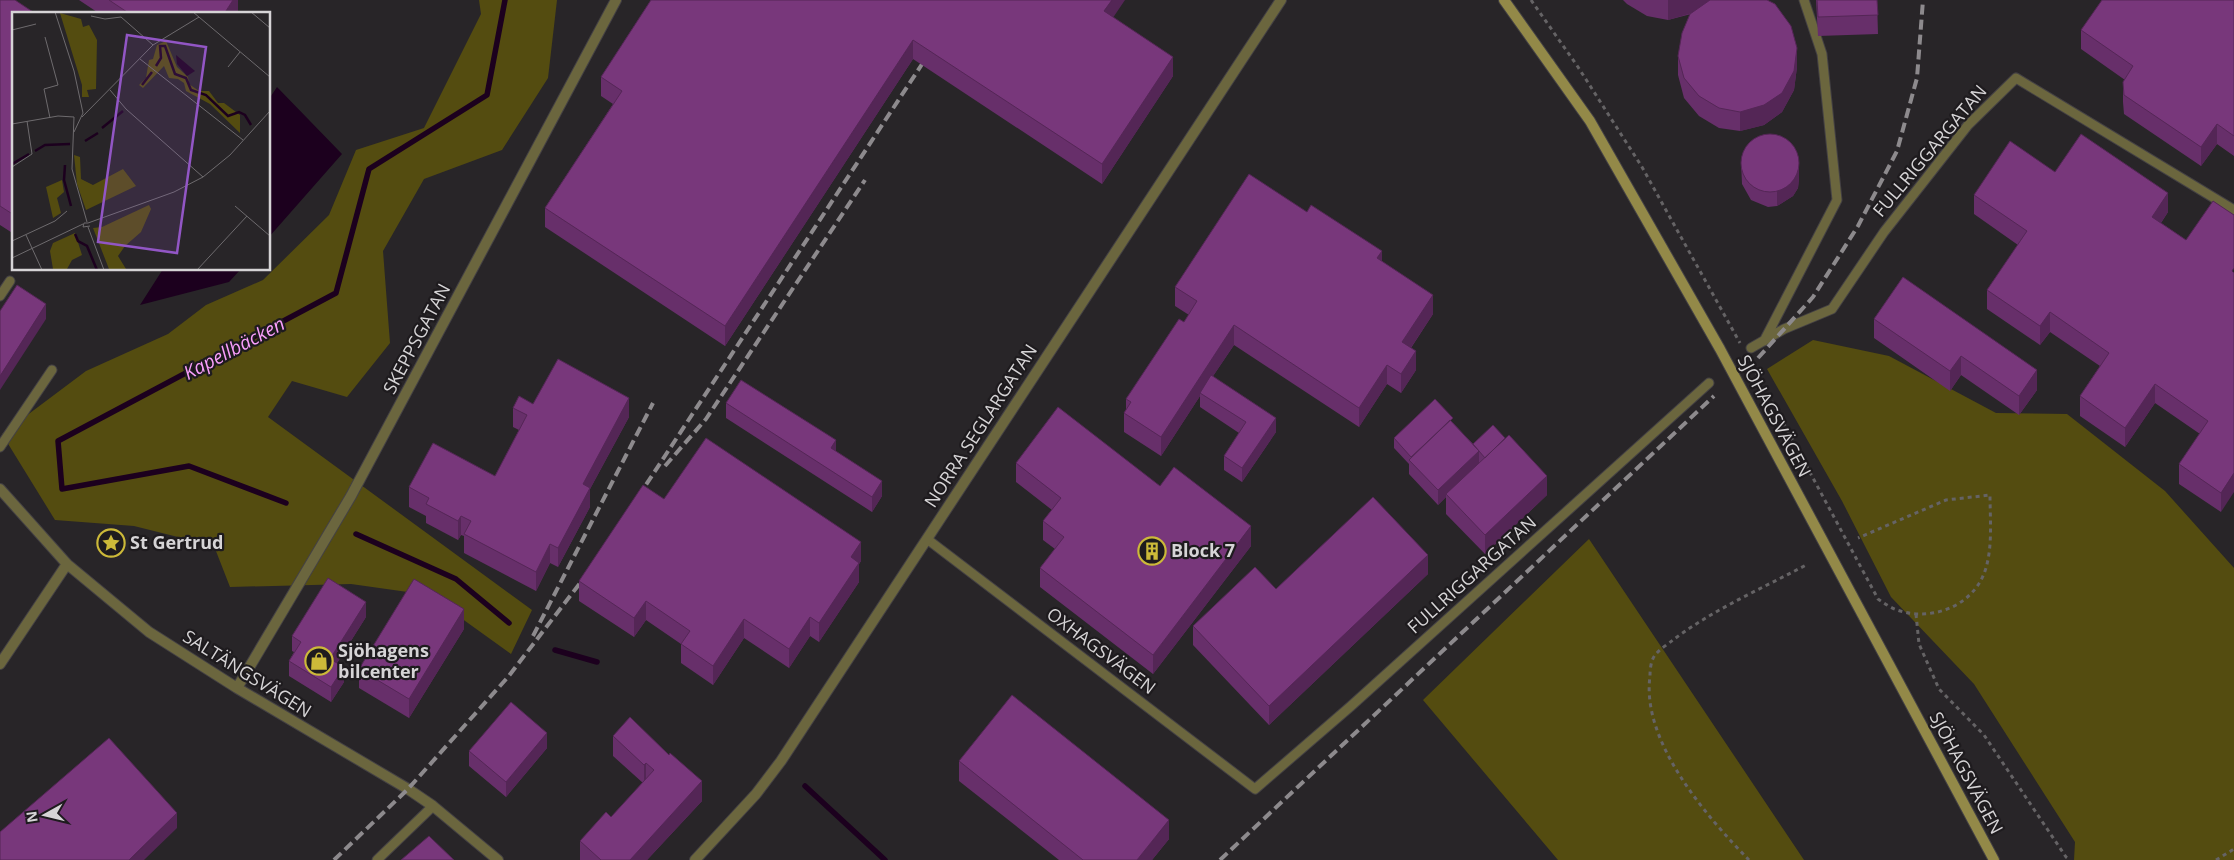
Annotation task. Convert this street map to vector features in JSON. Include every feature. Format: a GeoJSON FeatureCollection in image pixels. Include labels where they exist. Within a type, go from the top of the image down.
{"type":"FeatureCollection","features":[{"type":"Feature","properties":{"kind":"main road","name":"SJÖHAGSVÄGEN"},"geometry":{"type":"LineString","coordinates":[[1504,0],[1590,122],[1715,340],[1994,860]]}},
{"type":"Feature","properties":{"kind":"street","name":"SKEPPSGATAN"},"geometry":{"type":"LineString","coordinates":[[237,688],[351,496],[616,0]]}},
{"type":"Feature","properties":{"kind":"street","name":"NORRA SEGLARGATAN"},"geometry":{"type":"LineString","coordinates":[[695,860],[756,794],[781,761],[1281,0]]}},
{"type":"Feature","properties":{"kind":"street","name":"SALTÄNGSVÄGEN"},"geometry":{"type":"LineString","coordinates":[[0,489],[67,564],[149,632],[237,688],[400,784],[433,806],[498,860]]}},
{"type":"Feature","properties":{"kind":"street"},"geometry":{"type":"LineString","coordinates":[[0,664],[67,564]]}},
{"type":"Feature","properties":{"kind":"lane"},"geometry":{"type":"LineString","coordinates":[[1764,341],[1837,200],[1822,54],[1804,0]]}},
{"type":"Feature","properties":{"kind":"lane","name":"FULLRIGGARGATAN"},"geometry":{"type":"LineString","coordinates":[[1746,349],[1784,329],[1832,309],[1884,232],[1968,125],[2016,78],[2234,210]]}},
{"type":"Feature","properties":{"kind":"lane"},"geometry":{"type":"LineString","coordinates":[[0,296],[10,281]]}},
{"type":"Feature","properties":{"kind":"lane"},"geometry":{"type":"LineString","coordinates":[[0,447],[52,370]]}},
{"type":"Feature","properties":{"kind":"lane","name":"FULLRIGGARGATAN"},"geometry":{"type":"LineString","coordinates":[[1255,789],[1351,706],[1709,384]]}},
{"type":"Feature","properties":{"kind":"lane","name":"OXHAGSVÄGEN"},"geometry":{"type":"LineString","coordinates":[[927,539],[1255,789]]}},
{"type":"Feature","properties":{"kind":"lane"},"geometry":{"type":"LineString","coordinates":[[377,860],[433,806]]}},
{"type":"Feature","properties":{"kind":"path"},"geometry":{"type":"LineString","coordinates":[[1531,0],[1578,67],[1642,167],[1746,349],[1878,599],[1897,610],[1916,614],[1939,612],[1956,606],[1965,599],[1980,582],[1986,570],[1990,543],[1990,494],[1946,500],[1858,538]]}},
{"type":"Feature","properties":{"kind":"path"},"geometry":{"type":"LineString","coordinates":[[1749,860],[1730,840],[1686,785],[1668,752],[1654,721],[1650,706],[1648,691],[1650,670],[1656,653],[1686,630],[1808,564]]}},
{"type":"Feature","properties":{"kind":"path"},"geometry":{"type":"LineString","coordinates":[[1916,614],[1919,644],[1939,689],[1984,735],[2066,857],[2070,860]]}},
{"type":"Feature","properties":{"kind":"path"},"geometry":{"type":"LineString","coordinates":[[2216,860],[2234,849]]}},
{"type":"Feature","properties":{"kind":"shaded area"},"geometry":{"type":"Polygon","coordinates":[[[479,0],[557,0],[548,78],[502,150],[424,179],[383,251],[390,343],[347,397],[292,381],[268,417],[532,610],[511,654],[429,595],[351,584],[230,587],[214,546],[134,526],[55,520],[2,434],[86,371],[168,334],[206,305],[263,280],[329,215],[356,150],[424,128],[481,14],[479,0]]]}},
{"type":"Feature","properties":{"kind":"shaded area"},"geometry":{"type":"Polygon","coordinates":[[[277,87],[342,154],[270,236],[270,98],[277,87]]]}},
{"type":"Feature","properties":{"kind":"shaded area"},"geometry":{"type":"Polygon","coordinates":[[[162,270],[240,270],[229,282],[140,305],[162,270]]]}},
{"type":"Feature","properties":{"kind":"shaded area"},"geometry":{"type":"Polygon","coordinates":[[[1813,340],[1889,356],[1996,413],[2067,414],[2165,491],[2234,568],[2234,860],[2074,860],[2075,842],[1974,684],[1891,597],[1842,501],[1767,369],[1813,340]]]}},
{"type":"Feature","properties":{"kind":"shaded area"},"geometry":{"type":"Polygon","coordinates":[[[1589,539],[1804,860],[1558,860],[1423,700],[1589,539]]]}},
{"type":"Feature","properties":{"kind":"building"},"geometry":{"type":"Polygon","coordinates":[[[0,0],[15,0],[33,12],[12,12],[12,214],[0,206],[0,0]]]}},
{"type":"Feature","properties":{"kind":"building"},"geometry":{"type":"Polygon","coordinates":[[[109,0],[233,0],[225,12],[127,12],[109,0]]]}},
{"type":"Feature","properties":{"kind":"building"},"geometry":{"type":"Polygon","coordinates":[[[651,0],[1112,0],[1104,11],[1173,57],[1102,164],[913,40],[725,326],[545,208],[622,91],[601,77],[651,0]]]}},
{"type":"Feature","properties":{"kind":"building"},"geometry":{"type":"Polygon","coordinates":[[[1710,0],[1767,0],[1775,4],[1791,26],[1797,48],[1794,71],[1782,93],[1764,105],[1740,112],[1719,108],[1699,96],[1684,78],[1678,56],[1682,33],[1690,14],[1710,0]]]}},
{"type":"Feature","properties":{"kind":"building"},"geometry":{"type":"Polygon","coordinates":[[[1817,0],[1877,0],[1878,15],[1818,17],[1817,0]]]}},
{"type":"Feature","properties":{"kind":"building"},"geometry":{"type":"Polygon","coordinates":[[[2102,0],[2234,0],[2234,136],[2217,124],[2201,147],[2124,95],[2123,82],[2133,66],[2081,30],[2102,0]]]}},
{"type":"Feature","properties":{"kind":"building"},"geometry":{"type":"Polygon","coordinates":[[[1770,134],[1786,139],[1794,147],[1799,163],[1794,179],[1786,187],[1770,192],[1754,187],[1746,179],[1741,163],[1746,147],[1754,139],[1770,134]]]}},
{"type":"Feature","properties":{"kind":"building"},"geometry":{"type":"Polygon","coordinates":[[[2081,134],[2168,193],[2152,217],[2186,240],[2213,201],[2234,215],[2234,268],[2232,271],[2234,273],[2234,473],[2221,493],[2179,464],[2208,421],[2155,384],[2125,428],[2080,396],[2109,353],[2050,312],[2040,326],[1987,290],[2027,231],[1974,195],[2010,141],[2055,172],[2081,134]]]}},
{"type":"Feature","properties":{"kind":"building"},"geometry":{"type":"Polygon","coordinates":[[[1249,174],[1307,212],[1311,205],[1382,251],[1377,258],[1433,295],[1402,342],[1416,351],[1401,374],[1387,365],[1359,408],[1234,325],[1161,437],[1124,413],[1131,402],[1126,399],[1179,319],[1184,322],[1197,301],[1175,287],[1249,174]]]}},
{"type":"Feature","properties":{"kind":"building"},"geometry":{"type":"Polygon","coordinates":[[[1903,277],[2037,370],[2019,396],[1961,356],[1950,371],[1874,319],[1903,277]]]}},
{"type":"Feature","properties":{"kind":"building"},"geometry":{"type":"Polygon","coordinates":[[[17,285],[46,304],[0,376],[0,311],[17,285]]]}},
{"type":"Feature","properties":{"kind":"building"},"geometry":{"type":"Polygon","coordinates":[[[558,359],[629,398],[583,484],[590,488],[558,548],[550,544],[536,572],[464,534],[471,521],[461,516],[458,521],[426,504],[429,498],[409,487],[433,443],[495,476],[527,415],[513,408],[519,396],[533,404],[558,359]]]}},
{"type":"Feature","properties":{"kind":"building"},"geometry":{"type":"Polygon","coordinates":[[[1211,375],[1276,418],[1242,468],[1224,456],[1246,422],[1200,393],[1211,375]]]}},
{"type":"Feature","properties":{"kind":"building"},"geometry":{"type":"Polygon","coordinates":[[[741,380],[836,440],[831,448],[882,481],[872,497],[726,403],[741,380]]]}},
{"type":"Feature","properties":{"kind":"building"},"geometry":{"type":"Polygon","coordinates":[[[1435,399],[1453,418],[1411,457],[1394,438],[1435,399]]]}},
{"type":"Feature","properties":{"kind":"building","name":"Block 7"},"geometry":{"type":"Polygon","coordinates":[[[1058,407],[1160,486],[1174,467],[1251,526],[1153,655],[1040,568],[1064,537],[1043,521],[1061,498],[1016,463],[1058,407]]]}},
{"type":"Feature","properties":{"kind":"building"},"geometry":{"type":"Polygon","coordinates":[[[1450,420],[1479,451],[1438,490],[1409,460],[1450,420]]]}},
{"type":"Feature","properties":{"kind":"building"},"geometry":{"type":"Polygon","coordinates":[[[1493,425],[1505,438],[1485,458],[1473,444],[1493,425]]]}},
{"type":"Feature","properties":{"kind":"building"},"geometry":{"type":"Polygon","coordinates":[[[1509,435],[1547,476],[1485,535],[1446,494],[1509,435]]]}},
{"type":"Feature","properties":{"kind":"building"},"geometry":{"type":"Polygon","coordinates":[[[706,438],[861,542],[851,557],[859,563],[819,623],[810,617],[789,649],[744,619],[713,666],[681,644],[690,631],[646,601],[634,618],[579,581],[643,485],[664,499],[706,438]]]}},
{"type":"Feature","properties":{"kind":"building"},"geometry":{"type":"Polygon","coordinates":[[[1373,497],[1428,555],[1269,706],[1193,626],[1255,567],[1276,589],[1373,497]]]}},
{"type":"Feature","properties":{"kind":"building"},"geometry":{"type":"Polygon","coordinates":[[[328,578],[366,602],[330,659],[344,667],[331,687],[289,661],[301,642],[292,636],[328,578]]]}},
{"type":"Feature","properties":{"kind":"building"},"geometry":{"type":"Polygon","coordinates":[[[414,579],[464,609],[409,699],[359,669],[414,579]]]}},
{"type":"Feature","properties":{"kind":"building"},"geometry":{"type":"Polygon","coordinates":[[[1012,695],[1169,820],[1137,860],[1083,860],[959,761],[1012,695]]]}},
{"type":"Feature","properties":{"kind":"building"},"geometry":{"type":"Polygon","coordinates":[[[511,702],[547,733],[506,782],[469,751],[511,702]]]}},
{"type":"Feature","properties":{"kind":"building"},"geometry":{"type":"Polygon","coordinates":[[[630,717],[669,755],[670,753],[702,781],[630,860],[601,860],[580,841],[606,812],[611,817],[654,770],[646,763],[644,765],[613,736],[630,717]]]}},
{"type":"Feature","properties":{"kind":"building"},"geometry":{"type":"Polygon","coordinates":[[[109,738],[177,813],[129,860],[0,860],[0,832],[109,738]]]}},
{"type":"Feature","properties":{"kind":"building"},"geometry":{"type":"Polygon","coordinates":[[[429,836],[454,860],[401,860],[429,836]]]}},
{"type":"Feature","properties":{"kind":"waterway","name":"Kapellbäcken"},"geometry":{"type":"LineString","coordinates":[[286,503],[189,466],[62,489],[58,441],[336,293],[369,169],[487,95],[505,0]]}},
{"type":"Feature","properties":{"kind":"waterway"},"geometry":{"type":"LineString","coordinates":[[356,534],[456,579],[509,623]]}},
{"type":"Feature","properties":{"kind":"waterway"},"geometry":{"type":"LineString","coordinates":[[555,650],[597,662]]}},
{"type":"Feature","properties":{"kind":"waterway"},"geometry":{"type":"LineString","coordinates":[[805,786],[885,860]]}},
{"type":"Feature","properties":{"kind":"railway"},"geometry":{"type":"LineString","coordinates":[[1758,358],[1813,297],[1858,226],[1897,151],[1917,78],[1923,0]]}},
{"type":"Feature","properties":{"kind":"railway"},"geometry":{"type":"LineString","coordinates":[[638,497],[930,52]]}},
{"type":"Feature","properties":{"kind":"railway"},"geometry":{"type":"LineString","coordinates":[[665,466],[706,419],[865,180]]}},
{"type":"Feature","properties":{"kind":"railway"},"geometry":{"type":"LineString","coordinates":[[1220,860],[1714,396]]}},
{"type":"Feature","properties":{"kind":"railway"},"geometry":{"type":"LineString","coordinates":[[533,636],[653,403]]}},
{"type":"Feature","properties":{"kind":"railway"},"geometry":{"type":"LineString","coordinates":[[334,860],[408,789],[508,677],[587,574]]}},
{"type":"Feature","properties":{"kind":"place","name":"St Gertrud"},"geometry":{"type":"Point","coordinates":[111,543]}},
{"type":"Feature","properties":{"kind":"place","name":"Block 7"},"geometry":{"type":"Point","coordinates":[1152,551]}},
{"type":"Feature","properties":{"kind":"place","name":"Sjöhagens bilcenter"},"geometry":{"type":"Point","coordinates":[319,661]}}]}
